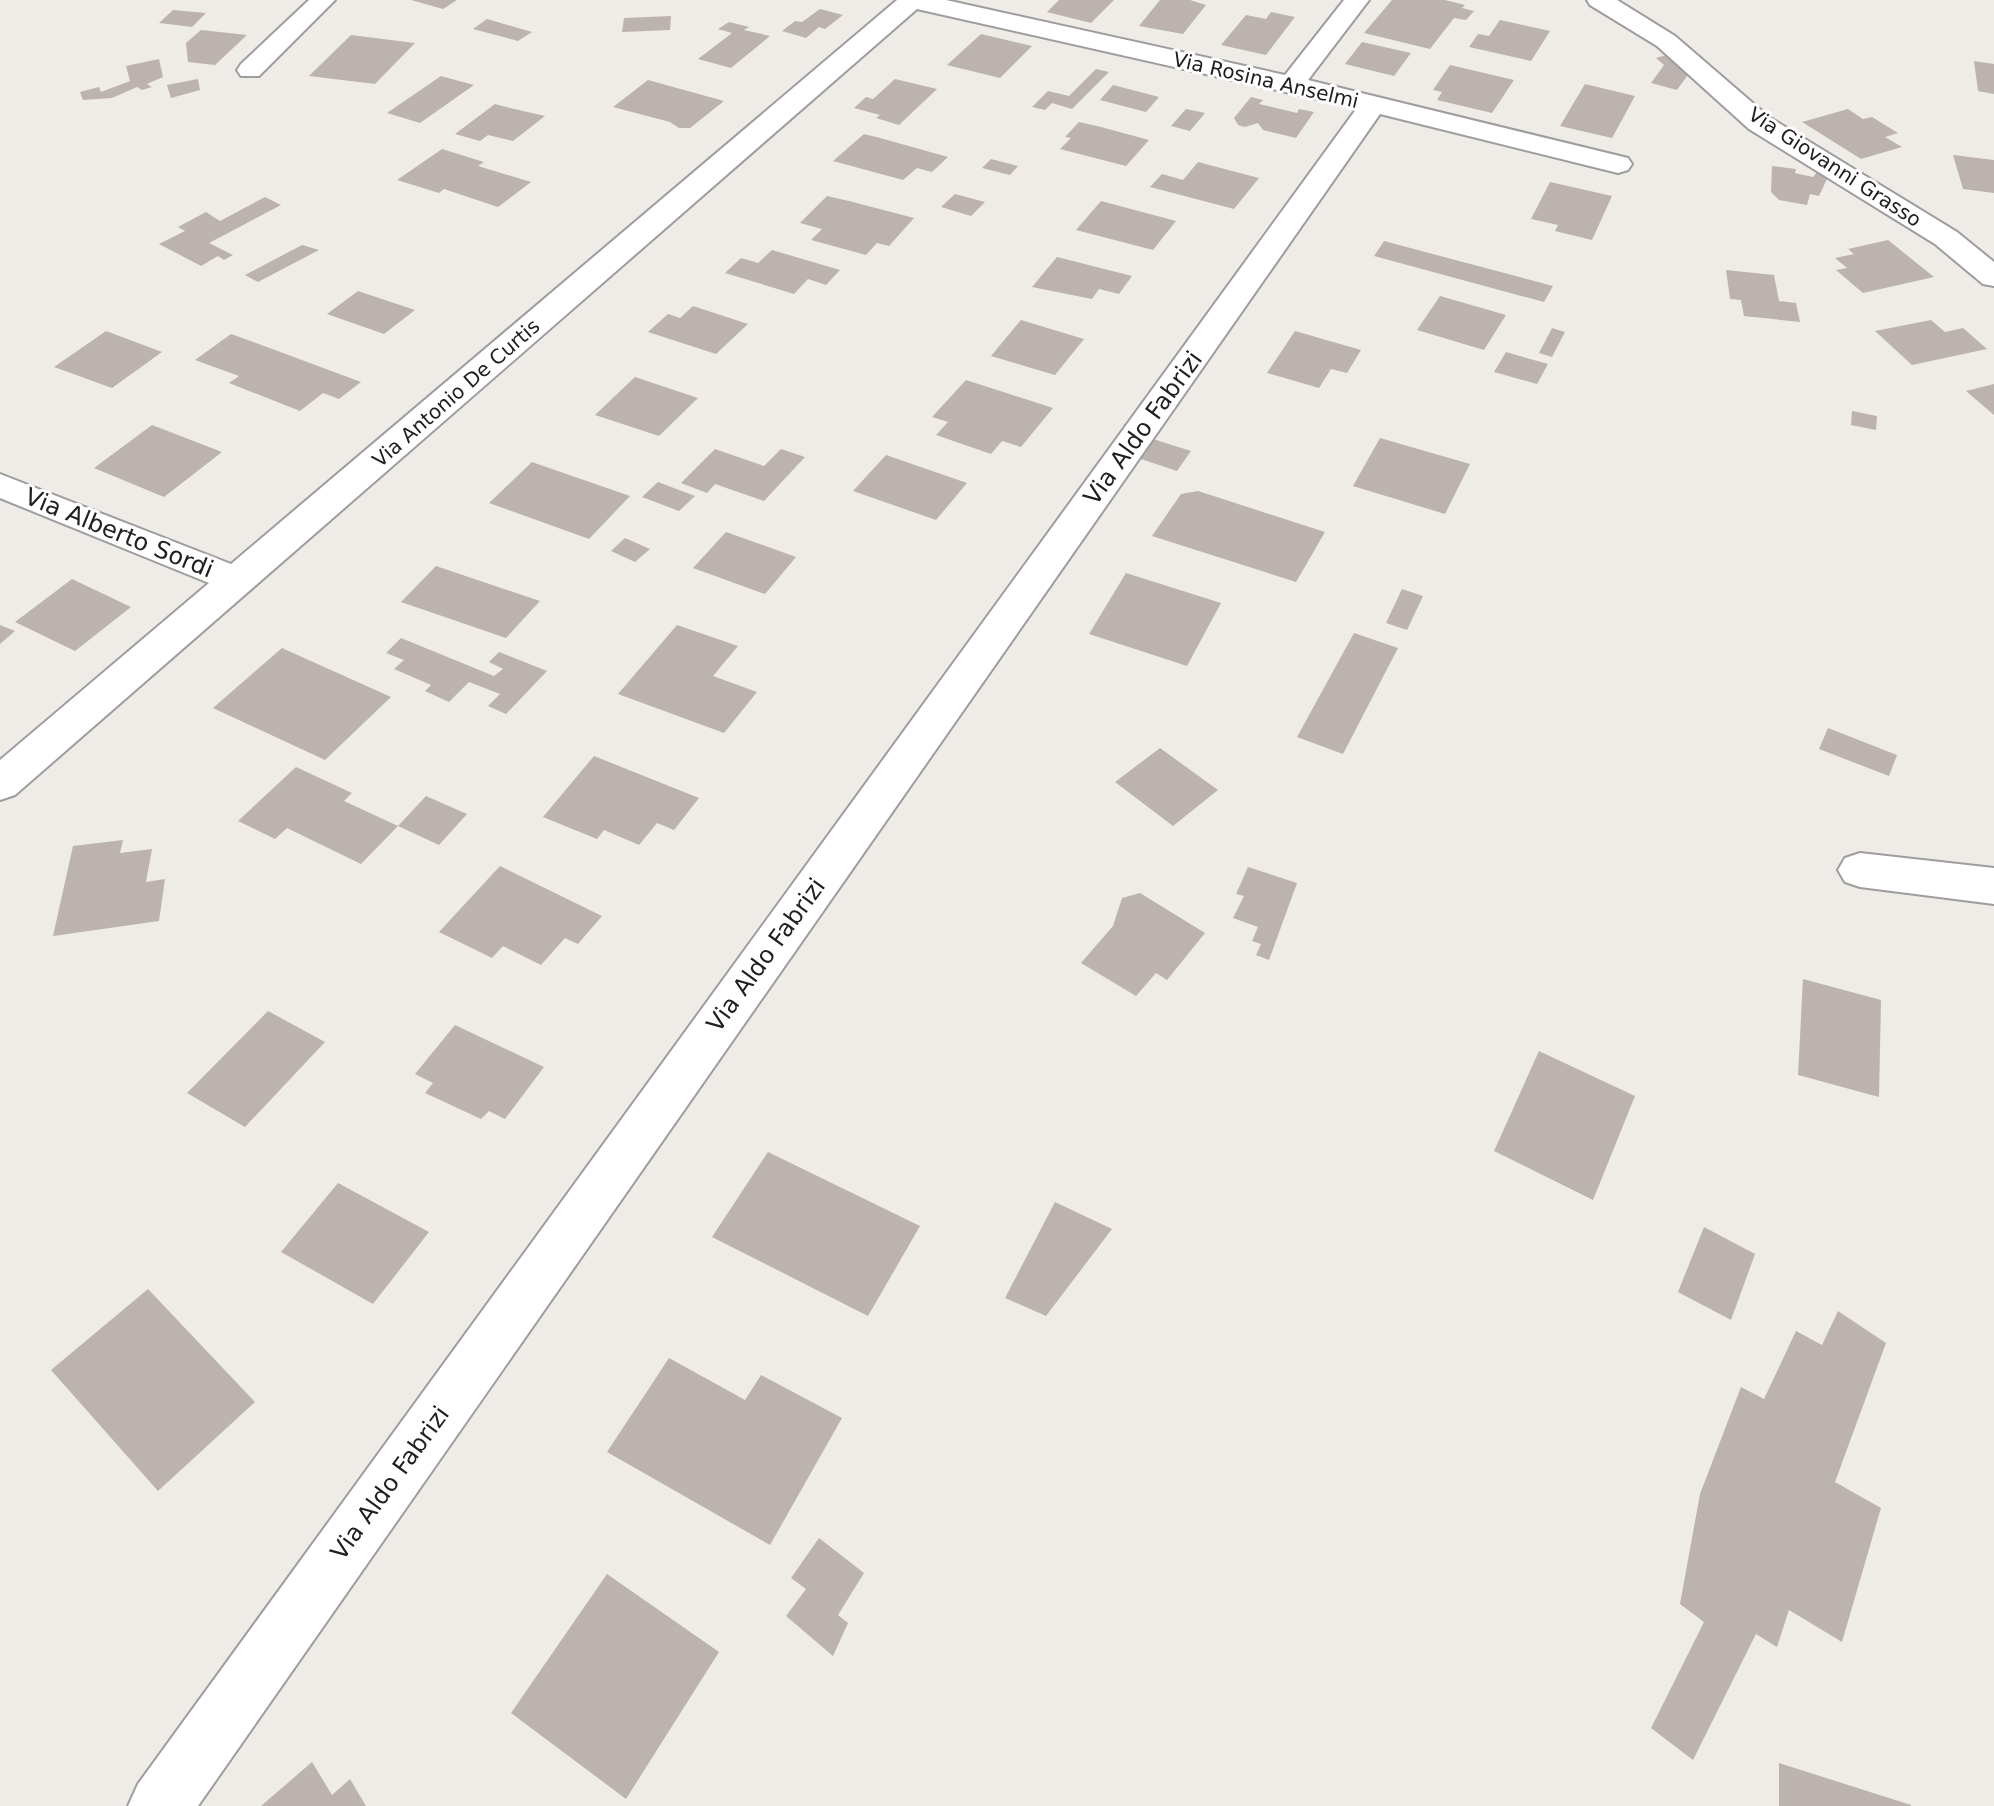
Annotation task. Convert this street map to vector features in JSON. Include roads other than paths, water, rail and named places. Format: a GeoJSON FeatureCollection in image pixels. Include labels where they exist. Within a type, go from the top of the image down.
{"type":"FeatureCollection","features":[{"type":"Feature","properties":{"kind":"street"},"geometry":{"type":"LineString","coordinates":[[250,70],[323,0]]}},
{"type":"Feature","properties":{"kind":"street","name":"Via Rosina Anselmi"},"geometry":{"type":"LineString","coordinates":[[912,0],[1291,84],[1618,164]]}},
{"type":"Feature","properties":{"kind":"street","name":"Via Antonio De Curtis"},"geometry":{"type":"LineString","coordinates":[[0,784],[912,0]]}},
{"type":"Feature","properties":{"kind":"street"},"geometry":{"type":"LineString","coordinates":[[1291,84],[1357,0]]}},
{"type":"Feature","properties":{"kind":"street","name":"Via Giovanni Grasso"},"geometry":{"type":"LineString","coordinates":[[1599,0],[1666,41],[1717,82],[1759,123],[1946,238],[1994,277]]}},
{"type":"Feature","properties":{"kind":"street","name":"Via Aldo Fabrizi"},"geometry":{"type":"LineString","coordinates":[[160,1806],[1373,105]]}},
{"type":"Feature","properties":{"kind":"street"},"geometry":{"type":"LineString","coordinates":[[1946,238],[1994,244]]}},
{"type":"Feature","properties":{"kind":"street","name":"Via Alberto Sordi"},"geometry":{"type":"LineString","coordinates":[[0,485],[238,581]]}},
{"type":"Feature","properties":{"kind":"street"},"geometry":{"type":"LineString","coordinates":[[1860,870],[1994,886]]}}]}
